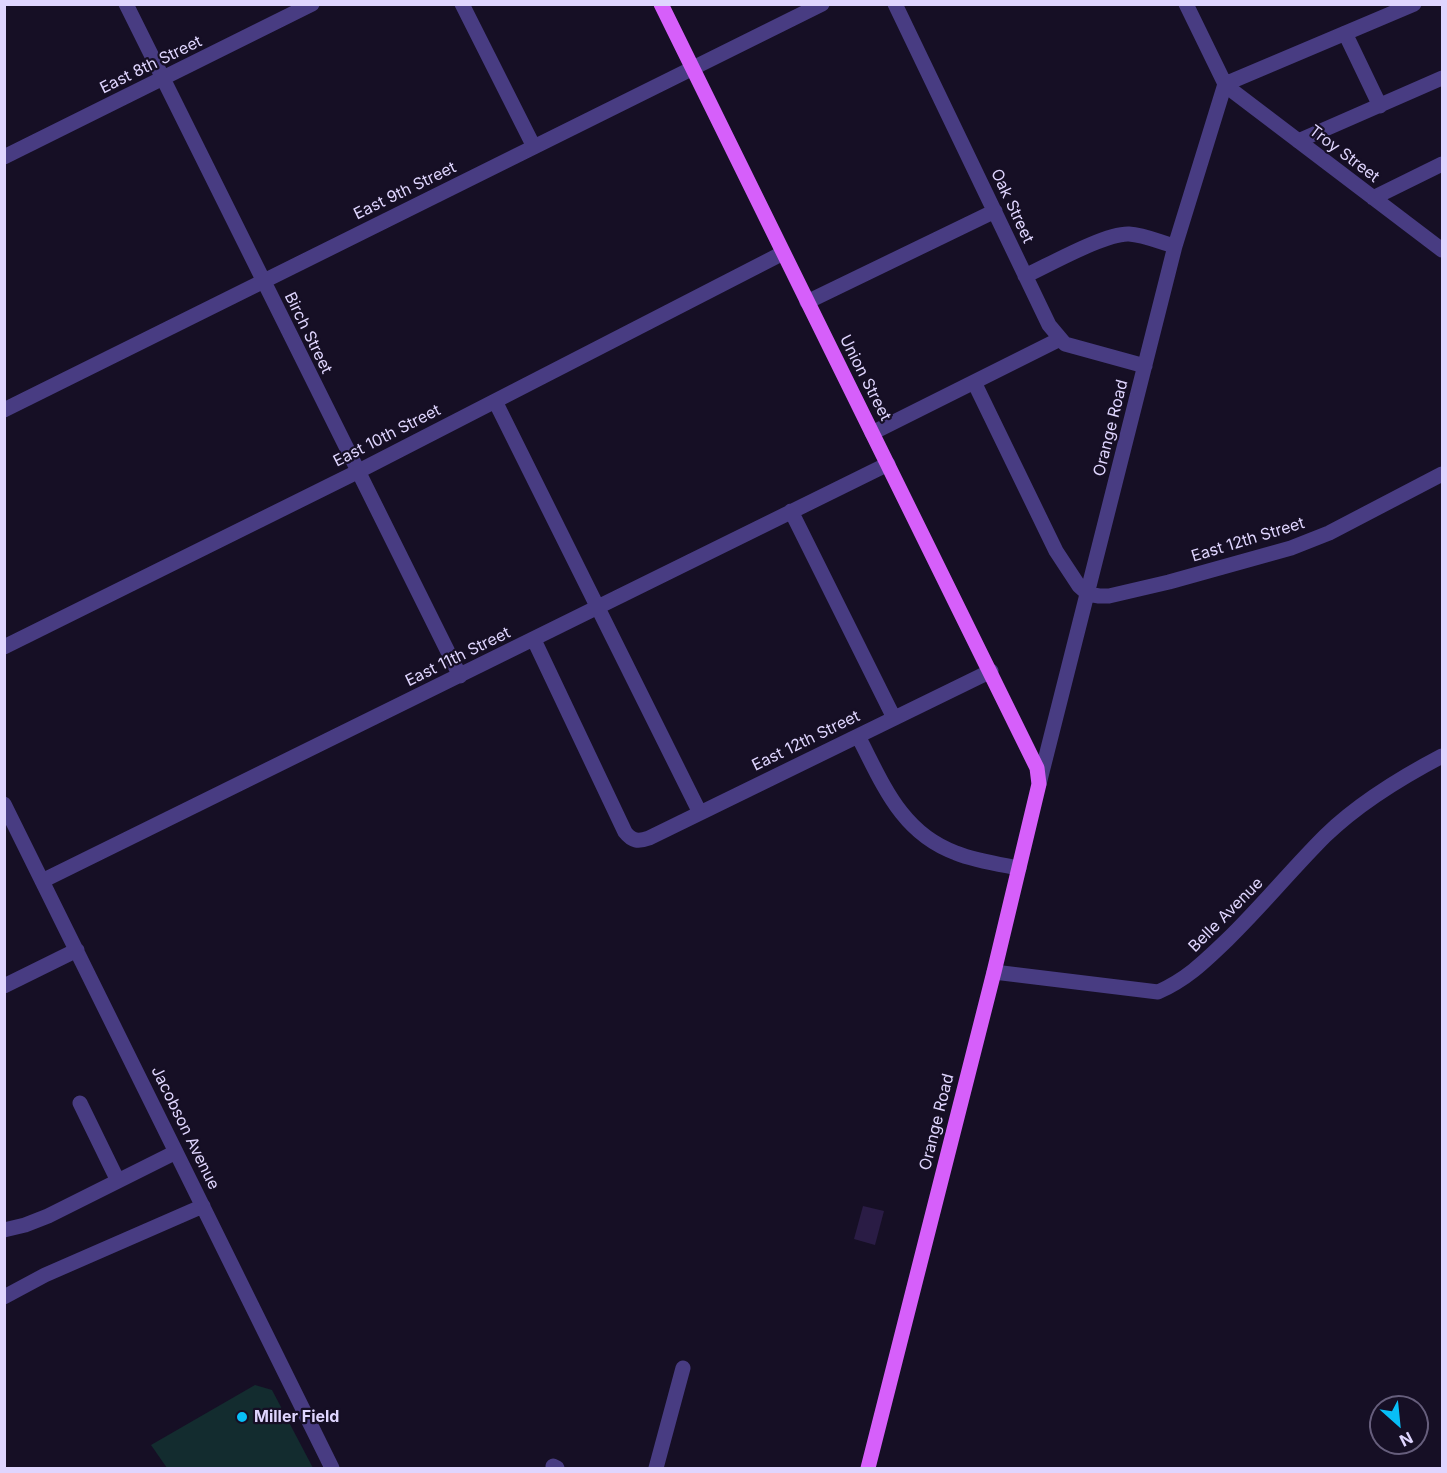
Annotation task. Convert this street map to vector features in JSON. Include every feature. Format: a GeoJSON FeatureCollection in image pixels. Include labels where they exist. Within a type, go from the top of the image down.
{"type":"FeatureCollection","features":[{"type":"Feature","properties":{"kind":"main road","name":"Union Street"},"geometry":{"type":"LineString","coordinates":[[661,4],[1037,768]]}},
{"type":"Feature","properties":{"kind":"main road","name":"Orange Road"},"geometry":{"type":"LineString","coordinates":[[868,1468],[994,972],[1039,784],[1037,768]]}},
{"type":"Feature","properties":{"kind":"street","name":"Birch Street"},"geometry":{"type":"LineString","coordinates":[[126,4],[460,676]]}},
{"type":"Feature","properties":{"kind":"street","name":"East 8th Street"},"geometry":{"type":"LineString","coordinates":[[4,157],[312,4]]}},
{"type":"Feature","properties":{"kind":"street"},"geometry":{"type":"LineString","coordinates":[[462,4],[534,147]]}},
{"type":"Feature","properties":{"kind":"street","name":"East 9th Street"},"geometry":{"type":"LineString","coordinates":[[4,411],[822,4]]}},
{"type":"Feature","properties":{"kind":"street","name":"Oak Street"},"geometry":{"type":"LineString","coordinates":[[895,4],[1049,325],[1060,339]]}},
{"type":"Feature","properties":{"kind":"street"},"geometry":{"type":"LineString","coordinates":[[1186,4],[1226,84],[1414,4]]}},
{"type":"Feature","properties":{"kind":"street"},"geometry":{"type":"LineString","coordinates":[[1345,33],[1380,106]]}},
{"type":"Feature","properties":{"kind":"street"},"geometry":{"type":"LineString","coordinates":[[1298,141],[1443,78]]}},
{"type":"Feature","properties":{"kind":"street","name":"Troy Street"},"geometry":{"type":"LineString","coordinates":[[1226,84],[1443,250]]}},
{"type":"Feature","properties":{"kind":"street","name":"Orange Road"},"geometry":{"type":"LineString","coordinates":[[1039,784],[1174,246],[1226,84]]}},
{"type":"Feature","properties":{"kind":"street"},"geometry":{"type":"LineString","coordinates":[[1373,198],[1443,164]]}},
{"type":"Feature","properties":{"kind":"street"},"geometry":{"type":"LineString","coordinates":[[807,302],[995,211]]}},
{"type":"Feature","properties":{"kind":"street"},"geometry":{"type":"LineString","coordinates":[[1025,276],[1120,234],[1131,234],[1174,246]]}},
{"type":"Feature","properties":{"kind":"street","name":"East 10th Street"},"geometry":{"type":"LineString","coordinates":[[4,647],[357,471],[783,253]]}},
{"type":"Feature","properties":{"kind":"street"},"geometry":{"type":"LineString","coordinates":[[872,433],[1060,339],[1065,344],[1145,366]]}},
{"type":"Feature","properties":{"kind":"street"},"geometry":{"type":"LineString","coordinates":[[974,382],[1056,551],[1072,578],[1088,594]]}},
{"type":"Feature","properties":{"kind":"street"},"geometry":{"type":"LineString","coordinates":[[495,401],[700,813]]}},
{"type":"Feature","properties":{"kind":"street","name":"East 11th Street"},"geometry":{"type":"LineString","coordinates":[[42,881],[888,464]]}},
{"type":"Feature","properties":{"kind":"street","name":"East 12th Street"},"geometry":{"type":"LineString","coordinates":[[1088,594],[1109,596],[1291,548],[1329,532],[1443,474]]}},
{"type":"Feature","properties":{"kind":"street"},"geometry":{"type":"LineString","coordinates":[[791,512],[894,718]]}},
{"type":"Feature","properties":{"kind":"street","name":"East 12th Street"},"geometry":{"type":"LineString","coordinates":[[534,640],[625,832],[636,841],[649,838],[991,671]]}},
{"type":"Feature","properties":{"kind":"street"},"geometry":{"type":"LineString","coordinates":[[858,736],[897,809],[917,830],[953,852],[1019,868]]}},
{"type":"Feature","properties":{"kind":"street","name":"Belle Avenue"},"geometry":{"type":"LineString","coordinates":[[994,972],[1158,992],[1173,985],[1192,974],[1263,905],[1334,828],[1368,800],[1411,772],[1443,756]]}},
{"type":"Feature","properties":{"kind":"street","name":"Jacobson Avenue"},"geometry":{"type":"LineString","coordinates":[[4,804],[332,1468]]}},
{"type":"Feature","properties":{"kind":"street"},"geometry":{"type":"LineString","coordinates":[[4,986],[76,950]]}},
{"type":"Feature","properties":{"kind":"street"},"geometry":{"type":"LineString","coordinates":[[80,1103],[118,1181]]}},
{"type":"Feature","properties":{"kind":"street"},"geometry":{"type":"LineString","coordinates":[[4,1230],[25,1225],[176,1152]]}},
{"type":"Feature","properties":{"kind":"street"},"geometry":{"type":"LineString","coordinates":[[4,1297],[45,1275],[203,1206]]}},
{"type":"Feature","properties":{"kind":"street"},"geometry":{"type":"LineString","coordinates":[[656,1468],[683,1368]]}},
{"type":"Feature","properties":{"kind":"green space","name":"Miller Field"},"geometry":{"type":"Polygon","coordinates":[[[255,1385],[272,1390],[313,1468],[167,1468],[151,1445],[255,1385]]]}},
{"type":"Feature","properties":{"kind":"building"},"geometry":{"type":"Polygon","coordinates":[[[863,1206],[884,1211],[875,1245],[854,1239],[863,1206]]]}},
{"type":"Feature","properties":{"kind":"place","name":"Miller Field"},"geometry":{"type":"Point","coordinates":[242,1417]}}]}
